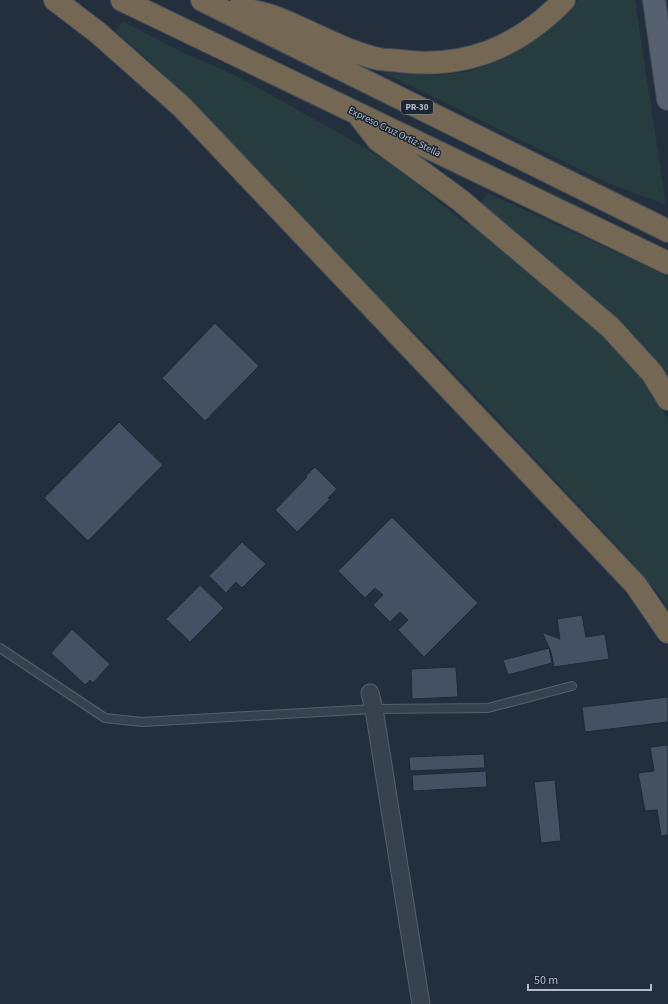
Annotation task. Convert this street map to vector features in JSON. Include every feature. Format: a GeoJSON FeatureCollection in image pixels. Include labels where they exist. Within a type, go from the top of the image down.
{"type":"FeatureCollection","features":[{"type":"Feature","properties":{"kind":"highway"},"geometry":{"type":"LineString","coordinates":[[55,0],[97,32],[182,107],[635,584],[668,632]]}},
{"type":"Feature","properties":{"kind":"highway","name":"Expreso Cruz Ortiz Stella"},"geometry":{"type":"LineString","coordinates":[[122,0],[668,263]]}},
{"type":"Feature","properties":{"kind":"highway","name":"PR-30"},"geometry":{"type":"LineString","coordinates":[[202,0],[668,231]]}},
{"type":"Feature","properties":{"kind":"highway"},"geometry":{"type":"LineString","coordinates":[[209,0],[277,18],[320,38],[379,59],[435,63],[465,60],[491,51],[516,39],[539,22],[564,0]]}},
{"type":"Feature","properties":{"kind":"highway"},"geometry":{"type":"LineString","coordinates":[[356,113],[378,140],[460,200],[610,327],[652,373],[668,399]]}},
{"type":"Feature","properties":{"kind":"main road"},"geometry":{"type":"LineString","coordinates":[[654,0],[668,99]]}},
{"type":"Feature","properties":{"kind":"street"},"geometry":{"type":"LineString","coordinates":[[372,701],[421,1004]]}},
{"type":"Feature","properties":{"kind":"lane"},"geometry":{"type":"LineString","coordinates":[[0,648],[105,718],[142,722],[372,701],[488,708],[572,686]]}},
{"type":"Feature","properties":{"kind":"green space"},"geometry":{"type":"Polygon","coordinates":[[[578,0],[635,0],[666,205],[605,182],[381,72],[436,75],[466,72],[502,59],[543,35],[561,20],[578,0]]]}},
{"type":"Feature","properties":{"kind":"green space"},"geometry":{"type":"Polygon","coordinates":[[[124,22],[184,53],[233,74],[383,159],[417,184],[463,222],[476,227],[601,333],[641,378],[668,419],[668,608],[658,593],[629,559],[443,361],[321,240],[202,113],[155,66],[115,31],[119,25],[124,22]]]}},
{"type":"Feature","properties":{"kind":"green space"},"geometry":{"type":"Polygon","coordinates":[[[488,193],[668,276],[668,382],[479,206],[488,193]]]}},
{"type":"Feature","properties":{"kind":"building"},"geometry":{"type":"Polygon","coordinates":[[[215,323],[259,366],[205,421],[162,378],[215,323]]]}},
{"type":"Feature","properties":{"kind":"building"},"geometry":{"type":"Polygon","coordinates":[[[119,422],[163,465],[88,541],[44,498],[119,422]]]}},
{"type":"Feature","properties":{"kind":"building"},"geometry":{"type":"Polygon","coordinates":[[[315,467],[337,489],[328,498],[330,499],[297,532],[275,510],[315,467]]]}},
{"type":"Feature","properties":{"kind":"building"},"geometry":{"type":"Polygon","coordinates":[[[392,517],[478,603],[424,657],[398,630],[408,620],[400,612],[390,622],[373,605],[383,595],[375,588],[365,598],[338,571],[392,517]]]}},
{"type":"Feature","properties":{"kind":"building"},"geometry":{"type":"Polygon","coordinates":[[[242,542],[266,564],[242,588],[236,582],[226,593],[209,576],[242,542]]]}},
{"type":"Feature","properties":{"kind":"building"},"geometry":{"type":"Polygon","coordinates":[[[200,585],[224,608],[190,642],[166,619],[200,585]]]}},
{"type":"Feature","properties":{"kind":"building"},"geometry":{"type":"Polygon","coordinates":[[[582,615],[586,637],[605,634],[609,659],[554,667],[551,652],[542,632],[560,639],[557,619],[582,615]]]}},
{"type":"Feature","properties":{"kind":"building"},"geometry":{"type":"Polygon","coordinates":[[[72,629],[110,664],[93,683],[90,680],[85,685],[51,653],[72,629]]]}},
{"type":"Feature","properties":{"kind":"building"},"geometry":{"type":"Polygon","coordinates":[[[549,648],[552,663],[508,675],[503,660],[549,648]]]}},
{"type":"Feature","properties":{"kind":"building"},"geometry":{"type":"Polygon","coordinates":[[[456,667],[458,697],[412,699],[411,669],[456,667]]]}},
{"type":"Feature","properties":{"kind":"building"},"geometry":{"type":"Polygon","coordinates":[[[668,697],[668,722],[585,732],[582,707],[668,697]]]}},
{"type":"Feature","properties":{"kind":"building"},"geometry":{"type":"Polygon","coordinates":[[[668,745],[668,835],[661,836],[657,810],[645,811],[638,773],[654,771],[650,747],[668,745]]]}},
{"type":"Feature","properties":{"kind":"building"},"geometry":{"type":"Polygon","coordinates":[[[484,754],[485,768],[410,771],[409,757],[484,754]]]}},
{"type":"Feature","properties":{"kind":"building"},"geometry":{"type":"Polygon","coordinates":[[[486,771],[487,787],[413,791],[412,775],[486,771]]]}},
{"type":"Feature","properties":{"kind":"building"},"geometry":{"type":"Polygon","coordinates":[[[555,780],[561,841],[541,843],[534,782],[555,780]]]}}]}
